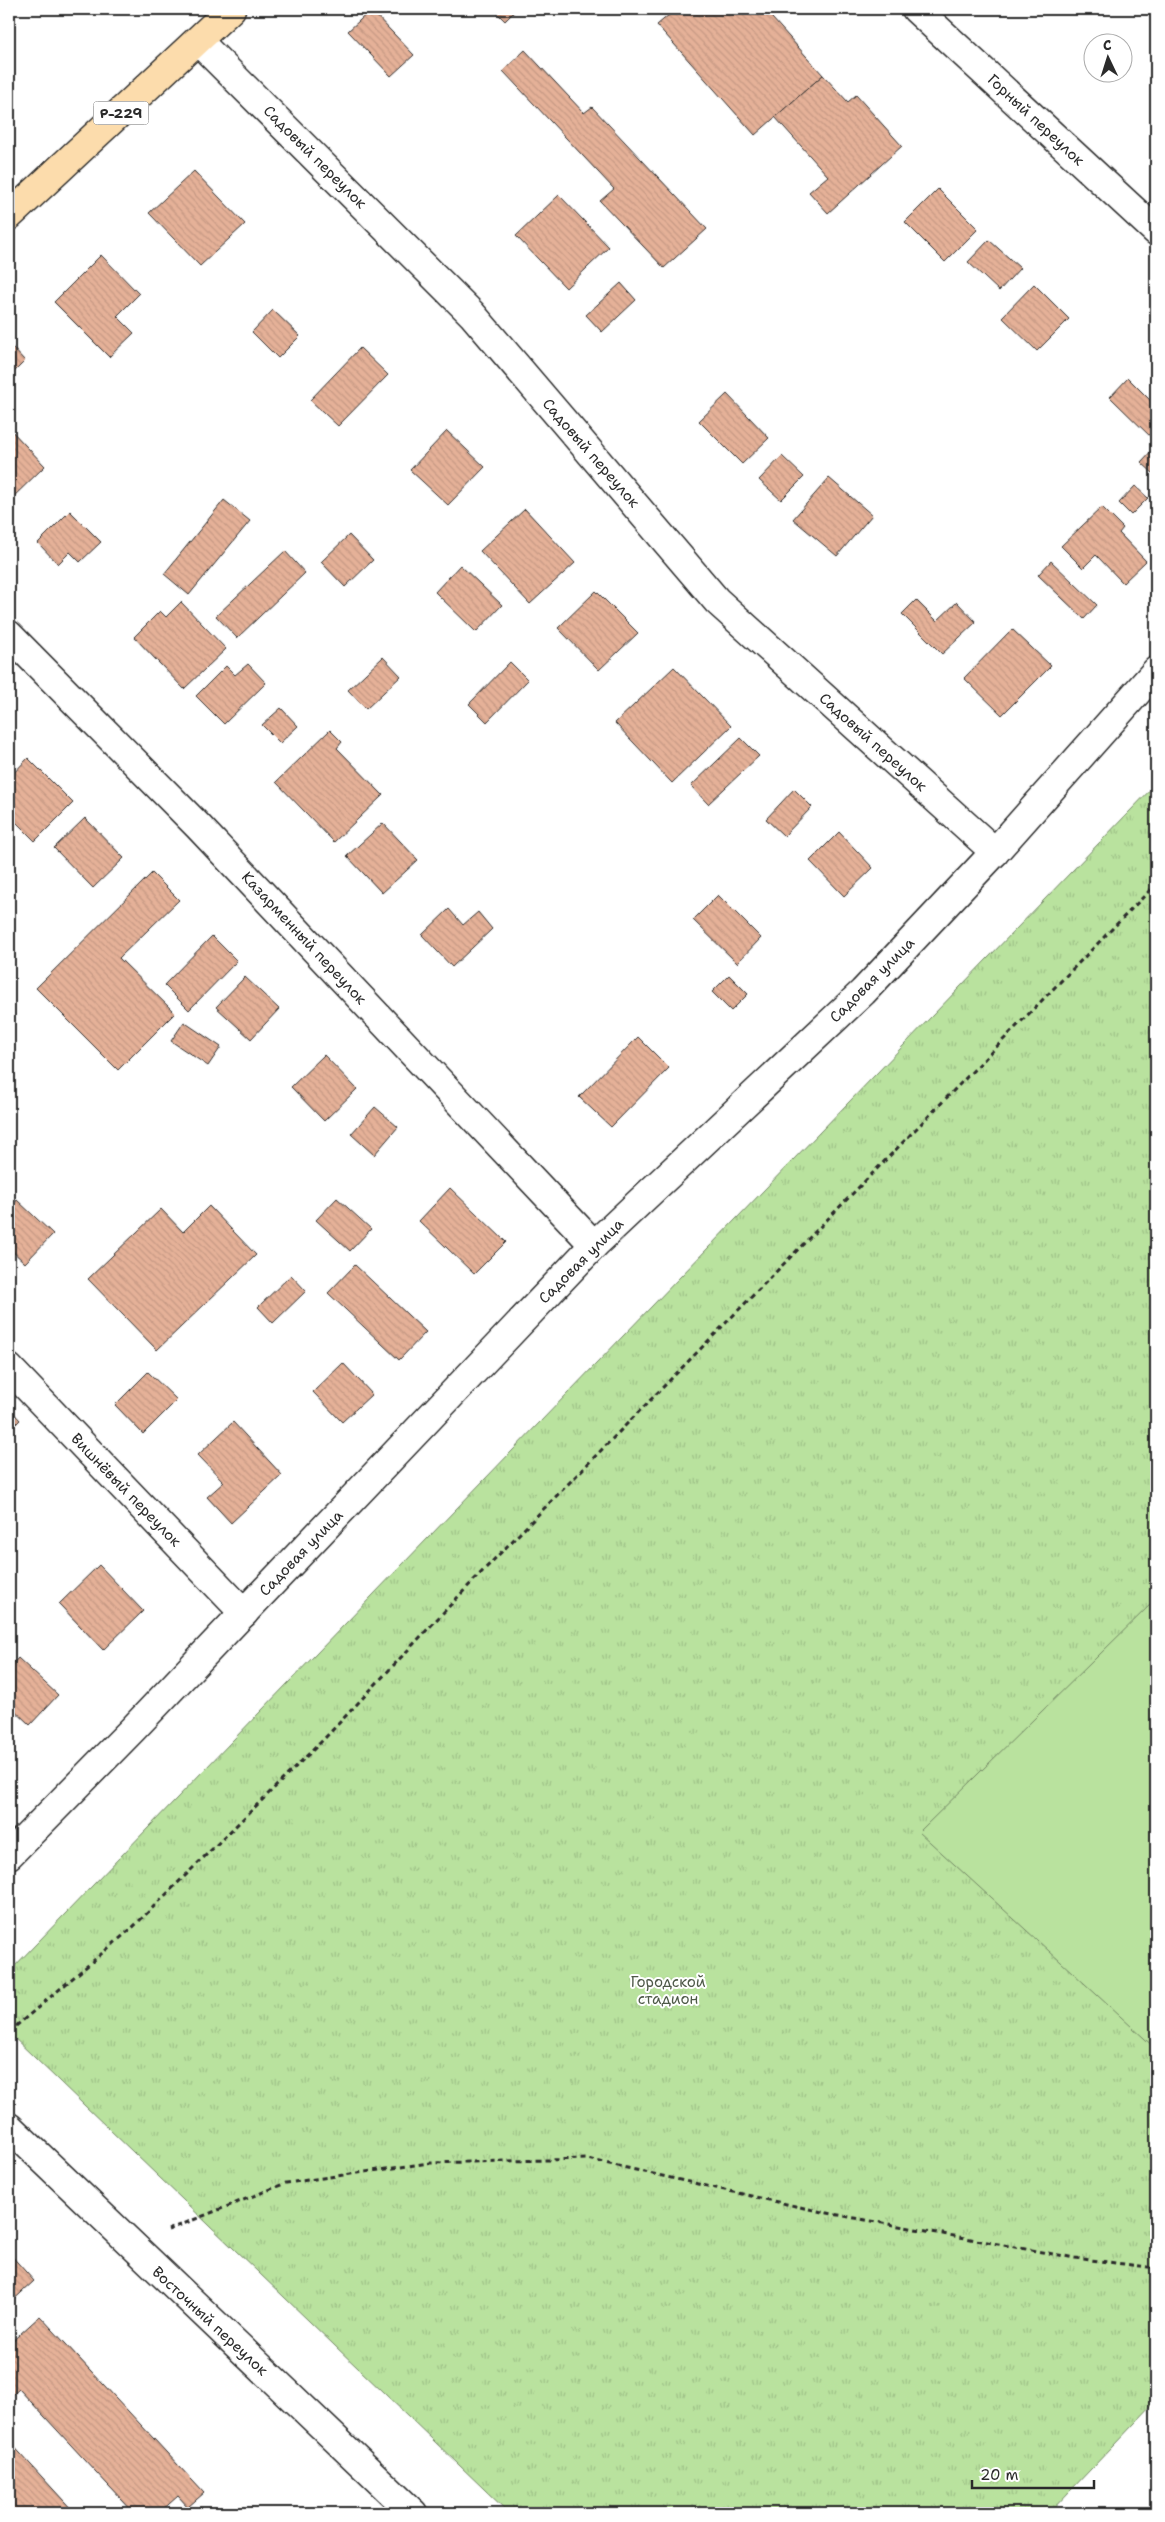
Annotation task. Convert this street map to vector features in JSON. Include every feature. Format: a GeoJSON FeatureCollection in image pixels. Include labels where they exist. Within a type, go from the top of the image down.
{"type":"FeatureCollection","features":[{"type":"Feature","properties":{"kind":"main road","name":"Р-229"},"geometry":{"type":"LineString","coordinates":[[9,216],[198,42],[231,9]]}},
{"type":"Feature","properties":{"kind":"street","name":"Горный переулок"},"geometry":{"type":"LineString","coordinates":[[916,9],[1156,231]]}},
{"type":"Feature","properties":{"kind":"street","name":"Садовый переулок"},"geometry":{"type":"LineString","coordinates":[[198,42],[472,314],[717,601],[995,852]]}},
{"type":"Feature","properties":{"kind":"street","name":"Казарменный переулок"},"geometry":{"type":"LineString","coordinates":[[9,634],[198,826],[594,1245]]}},
{"type":"Feature","properties":{"kind":"street","name":"Садовая улица"},"geometry":{"type":"LineString","coordinates":[[9,1855],[244,1613],[594,1245],[863,992],[995,852],[1156,671]]}},
{"type":"Feature","properties":{"kind":"street","name":"Вишнёвый переулок"},"geometry":{"type":"LineString","coordinates":[[9,1368],[244,1613]]}},
{"type":"Feature","properties":{"kind":"street","name":"Восточный переулок"},"geometry":{"type":"LineString","coordinates":[[9,2127],[130,2245],[414,2513]]}},
{"type":"Feature","properties":{"kind":"path"},"geometry":{"type":"LineString","coordinates":[[9,2032],[132,1928],[324,1739],[474,1580],[1156,884]]}},
{"type":"Feature","properties":{"kind":"path"},"geometry":{"type":"LineString","coordinates":[[130,2245],[286,2184],[429,2163],[587,2159],[822,2212],[1075,2258],[1156,2268]]}},
{"type":"Feature","properties":{"kind":"green space","name":"Городской стадион"},"geometry":{"type":"Polygon","coordinates":[[[1156,784],[1156,2401],[1049,2513],[509,2513],[9,2033],[9,1972],[1156,784]]]}},
{"type":"Feature","properties":{"kind":"green space"},"geometry":{"type":"Polygon","coordinates":[[[1156,1599],[1156,2049],[919,1832],[1156,1599]]]}},
{"type":"Feature","properties":{"kind":"building"},"geometry":{"type":"Polygon","coordinates":[[[493,9],[517,9],[505,21],[493,9]]]}},
{"type":"Feature","properties":{"kind":"building"},"geometry":{"type":"Polygon","coordinates":[[[676,9],[764,9],[823,75],[755,135],[657,25],[676,9]]]}},
{"type":"Feature","properties":{"kind":"building"},"geometry":{"type":"Polygon","coordinates":[[[371,10],[414,55],[391,76],[348,31],[371,10]]]}},
{"type":"Feature","properties":{"kind":"building"},"geometry":{"type":"Polygon","coordinates":[[[525,50],[584,113],[592,107],[707,229],[664,268],[600,201],[614,189],[503,71],[525,50]]]}},
{"type":"Feature","properties":{"kind":"building"},"geometry":{"type":"Polygon","coordinates":[[[823,75],[848,102],[856,95],[902,146],[828,213],[809,192],[828,176],[775,117],[823,75]]]}},
{"type":"Feature","properties":{"kind":"building"},"geometry":{"type":"Polygon","coordinates":[[[194,171],[245,224],[200,266],[149,213],[194,171]]]}},
{"type":"Feature","properties":{"kind":"building"},"geometry":{"type":"Polygon","coordinates":[[[938,189],[978,229],[945,262],[905,222],[938,189]]]}},
{"type":"Feature","properties":{"kind":"building"},"geometry":{"type":"Polygon","coordinates":[[[559,195],[609,247],[566,288],[516,236],[559,195]]]}},
{"type":"Feature","properties":{"kind":"building"},"geometry":{"type":"Polygon","coordinates":[[[989,240],[1020,268],[999,291],[968,262],[989,240]]]}},
{"type":"Feature","properties":{"kind":"building"},"geometry":{"type":"Polygon","coordinates":[[[101,255],[139,294],[117,316],[134,333],[109,357],[54,302],[101,255]]]}},
{"type":"Feature","properties":{"kind":"building"},"geometry":{"type":"Polygon","coordinates":[[[621,283],[636,300],[602,332],[586,315],[621,283]]]}},
{"type":"Feature","properties":{"kind":"building"},"geometry":{"type":"Polygon","coordinates":[[[1034,284],[1069,319],[1037,351],[1002,317],[1034,284]]]}},
{"type":"Feature","properties":{"kind":"building"},"geometry":{"type":"Polygon","coordinates":[[[273,310],[300,336],[278,358],[252,332],[273,310]]]}},
{"type":"Feature","properties":{"kind":"building"},"geometry":{"type":"Polygon","coordinates":[[[12,347],[25,361],[9,377],[9,350],[12,347]]]}},
{"type":"Feature","properties":{"kind":"building"},"geometry":{"type":"Polygon","coordinates":[[[360,348],[388,375],[338,426],[310,400],[360,348]]]}},
{"type":"Feature","properties":{"kind":"building"},"geometry":{"type":"Polygon","coordinates":[[[1128,378],[1156,406],[1156,442],[1110,397],[1128,378]]]}},
{"type":"Feature","properties":{"kind":"building"},"geometry":{"type":"Polygon","coordinates":[[[727,394],[769,438],[742,464],[699,421],[727,394]]]}},
{"type":"Feature","properties":{"kind":"building"},"geometry":{"type":"Polygon","coordinates":[[[9,428],[45,466],[9,501],[9,428]]]}},
{"type":"Feature","properties":{"kind":"building"},"geometry":{"type":"Polygon","coordinates":[[[447,431],[485,467],[448,505],[410,470],[447,431]]]}},
{"type":"Feature","properties":{"kind":"building"},"geometry":{"type":"Polygon","coordinates":[[[1156,446],[1156,476],[1141,462],[1156,446]]]}},
{"type":"Feature","properties":{"kind":"building"},"geometry":{"type":"Polygon","coordinates":[[[782,456],[804,477],[781,500],[759,480],[782,456]]]}},
{"type":"Feature","properties":{"kind":"building"},"geometry":{"type":"Polygon","coordinates":[[[829,478],[872,515],[837,556],[793,519],[829,478]]]}},
{"type":"Feature","properties":{"kind":"building"},"geometry":{"type":"Polygon","coordinates":[[[1135,486],[1148,498],[1131,515],[1119,503],[1135,486]]]}},
{"type":"Feature","properties":{"kind":"building"},"geometry":{"type":"Polygon","coordinates":[[[224,500],[250,521],[189,595],[164,574],[224,500]]]}},
{"type":"Feature","properties":{"kind":"building"},"geometry":{"type":"Polygon","coordinates":[[[1102,507],[1123,528],[1119,533],[1146,561],[1123,583],[1096,555],[1083,568],[1061,546],[1102,507]]]}},
{"type":"Feature","properties":{"kind":"building"},"geometry":{"type":"Polygon","coordinates":[[[525,509],[575,563],[530,604],[480,551],[525,509]]]}},
{"type":"Feature","properties":{"kind":"building"},"geometry":{"type":"Polygon","coordinates":[[[70,511],[101,542],[80,562],[70,552],[58,564],[38,543],[70,511]]]}},
{"type":"Feature","properties":{"kind":"building"},"geometry":{"type":"Polygon","coordinates":[[[349,535],[373,560],[345,587],[321,562],[349,535]]]}},
{"type":"Feature","properties":{"kind":"building"},"geometry":{"type":"Polygon","coordinates":[[[285,551],[305,573],[237,638],[216,616],[285,551]]]}},
{"type":"Feature","properties":{"kind":"building"},"geometry":{"type":"Polygon","coordinates":[[[1051,561],[1097,605],[1084,619],[1038,575],[1051,561]]]}},
{"type":"Feature","properties":{"kind":"building"},"geometry":{"type":"Polygon","coordinates":[[[460,565],[502,605],[476,632],[435,592],[460,565]]]}},
{"type":"Feature","properties":{"kind":"building"},"geometry":{"type":"Polygon","coordinates":[[[596,591],[638,633],[599,670],[558,628],[596,591]]]}},
{"type":"Feature","properties":{"kind":"building"},"geometry":{"type":"Polygon","coordinates":[[[916,600],[937,621],[957,602],[976,622],[942,654],[902,614],[916,600]]]}},
{"type":"Feature","properties":{"kind":"building"},"geometry":{"type":"Polygon","coordinates":[[[181,602],[226,649],[184,689],[134,637],[160,611],[166,617],[181,602]]]}},
{"type":"Feature","properties":{"kind":"building"},"geometry":{"type":"Polygon","coordinates":[[[1012,629],[1051,666],[1002,715],[964,678],[1012,629]]]}},
{"type":"Feature","properties":{"kind":"building"},"geometry":{"type":"Polygon","coordinates":[[[383,657],[401,676],[366,709],[348,690],[383,657]]]}},
{"type":"Feature","properties":{"kind":"building"},"geometry":{"type":"Polygon","coordinates":[[[510,662],[528,680],[487,722],[469,704],[510,662]]]}},
{"type":"Feature","properties":{"kind":"building"},"geometry":{"type":"Polygon","coordinates":[[[248,664],[266,683],[224,724],[196,696],[226,666],[235,675],[248,664]]]}},
{"type":"Feature","properties":{"kind":"building"},"geometry":{"type":"Polygon","coordinates":[[[674,667],[731,726],[672,783],[615,723],[674,667]]]}},
{"type":"Feature","properties":{"kind":"building"},"geometry":{"type":"Polygon","coordinates":[[[281,708],[298,726],[280,743],[262,725],[281,708]]]}},
{"type":"Feature","properties":{"kind":"building"},"geometry":{"type":"Polygon","coordinates":[[[330,730],[342,742],[337,748],[383,795],[334,842],[276,782],[330,730]]]}},
{"type":"Feature","properties":{"kind":"building"},"geometry":{"type":"Polygon","coordinates":[[[741,738],[759,756],[708,804],[691,786],[741,738]]]}},
{"type":"Feature","properties":{"kind":"building"},"geometry":{"type":"Polygon","coordinates":[[[28,758],[73,803],[35,841],[9,815],[9,778],[28,758]]]}},
{"type":"Feature","properties":{"kind":"building"},"geometry":{"type":"Polygon","coordinates":[[[794,789],[812,807],[784,836],[766,819],[794,789]]]}},
{"type":"Feature","properties":{"kind":"building"},"geometry":{"type":"Polygon","coordinates":[[[85,818],[124,858],[93,888],[54,848],[85,818]]]}},
{"type":"Feature","properties":{"kind":"building"},"geometry":{"type":"Polygon","coordinates":[[[383,823],[418,860],[382,893],[347,856],[383,823]]]}},
{"type":"Feature","properties":{"kind":"building"},"geometry":{"type":"Polygon","coordinates":[[[839,832],[873,868],[844,896],[810,861],[839,832]]]}},
{"type":"Feature","properties":{"kind":"building"},"geometry":{"type":"Polygon","coordinates":[[[152,873],[179,900],[119,958],[175,1013],[118,1070],[36,988],[152,873]]]}},
{"type":"Feature","properties":{"kind":"building"},"geometry":{"type":"Polygon","coordinates":[[[718,895],[761,938],[737,963],[693,920],[718,895]]]}},
{"type":"Feature","properties":{"kind":"building"},"geometry":{"type":"Polygon","coordinates":[[[449,909],[463,925],[478,912],[492,929],[452,967],[422,935],[449,909]]]}},
{"type":"Feature","properties":{"kind":"building"},"geometry":{"type":"Polygon","coordinates":[[[212,936],[237,961],[189,1010],[164,985],[212,936]]]}},
{"type":"Feature","properties":{"kind":"building"},"geometry":{"type":"Polygon","coordinates":[[[729,975],[748,994],[731,1011],[712,992],[729,975]]]}},
{"type":"Feature","properties":{"kind":"building"},"geometry":{"type":"Polygon","coordinates":[[[245,977],[279,1009],[251,1039],[216,1007],[245,977]]]}},
{"type":"Feature","properties":{"kind":"building"},"geometry":{"type":"Polygon","coordinates":[[[184,1022],[221,1047],[208,1066],[171,1041],[184,1022]]]}},
{"type":"Feature","properties":{"kind":"building"},"geometry":{"type":"Polygon","coordinates":[[[638,1037],[669,1068],[611,1127],[579,1097],[638,1037]]]}},
{"type":"Feature","properties":{"kind":"building"},"geometry":{"type":"Polygon","coordinates":[[[324,1055],[357,1089],[324,1121],[291,1087],[324,1055]]]}},
{"type":"Feature","properties":{"kind":"building"},"geometry":{"type":"Polygon","coordinates":[[[375,1107],[398,1127],[374,1155],[351,1134],[375,1107]]]}},
{"type":"Feature","properties":{"kind":"building"},"geometry":{"type":"Polygon","coordinates":[[[450,1188],[506,1242],[474,1274],[419,1221],[450,1188]]]}},
{"type":"Feature","properties":{"kind":"building"},"geometry":{"type":"Polygon","coordinates":[[[337,1198],[371,1229],[350,1251],[316,1220],[337,1198]]]}},
{"type":"Feature","properties":{"kind":"building"},"geometry":{"type":"Polygon","coordinates":[[[17,1200],[53,1234],[25,1263],[9,1248],[9,1209],[17,1200]]]}},
{"type":"Feature","properties":{"kind":"building"},"geometry":{"type":"Polygon","coordinates":[[[209,1206],[256,1255],[157,1350],[88,1279],[161,1209],[183,1232],[209,1206]]]}},
{"type":"Feature","properties":{"kind":"building"},"geometry":{"type":"Polygon","coordinates":[[[355,1265],[426,1332],[399,1360],[328,1293],[355,1265]]]}},
{"type":"Feature","properties":{"kind":"building"},"geometry":{"type":"Polygon","coordinates":[[[291,1275],[306,1291],[273,1323],[258,1307],[291,1275]]]}},
{"type":"Feature","properties":{"kind":"building"},"geometry":{"type":"Polygon","coordinates":[[[343,1363],[372,1394],[342,1422],[313,1392],[343,1363]]]}},
{"type":"Feature","properties":{"kind":"building"},"geometry":{"type":"Polygon","coordinates":[[[148,1372],[177,1400],[143,1434],[115,1405],[148,1372]]]}},
{"type":"Feature","properties":{"kind":"building"},"geometry":{"type":"Polygon","coordinates":[[[9,1408],[20,1420],[9,1431],[9,1408]]]}},
{"type":"Feature","properties":{"kind":"building"},"geometry":{"type":"Polygon","coordinates":[[[233,1422],[282,1475],[231,1523],[207,1497],[224,1482],[198,1455],[233,1422]]]}},
{"type":"Feature","properties":{"kind":"building"},"geometry":{"type":"Polygon","coordinates":[[[99,1565],[143,1611],[103,1650],[59,1604],[99,1565]]]}},
{"type":"Feature","properties":{"kind":"building"},"geometry":{"type":"Polygon","coordinates":[[[18,1658],[58,1695],[30,1725],[9,1705],[9,1668],[18,1658]]]}},
{"type":"Feature","properties":{"kind":"building"},"geometry":{"type":"Polygon","coordinates":[[[9,2253],[34,2281],[9,2304],[9,2253]]]}},
{"type":"Feature","properties":{"kind":"building"},"geometry":{"type":"Polygon","coordinates":[[[40,2316],[204,2493],[188,2507],[178,2496],[159,2513],[134,2513],[19,2389],[9,2398],[9,2344],[40,2316]]]}},
{"type":"Feature","properties":{"kind":"building"},"geometry":{"type":"Polygon","coordinates":[[[9,2441],[75,2513],[9,2513],[9,2441]]]}}]}
